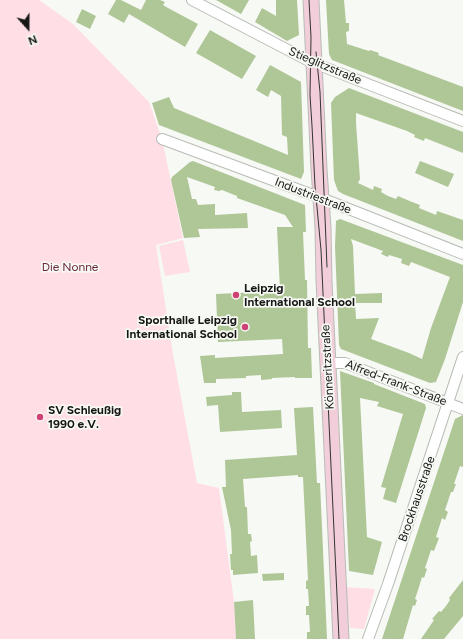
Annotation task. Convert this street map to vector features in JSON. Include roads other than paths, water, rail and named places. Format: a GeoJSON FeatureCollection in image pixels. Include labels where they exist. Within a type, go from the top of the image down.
{"type":"FeatureCollection","features":[{"type":"Feature","properties":{"kind":"main road","name":"Könneritzstraße"},"geometry":{"type":"LineString","coordinates":[[311,0],[321,198],[324,228],[328,363],[341,639]]}},
{"type":"Feature","properties":{"kind":"street","name":"Stieglitzstraße"},"geometry":{"type":"LineString","coordinates":[[192,0],[314,63],[463,121]]}},
{"type":"Feature","properties":{"kind":"street","name":"Industriestraße"},"geometry":{"type":"LineString","coordinates":[[162,139],[321,198],[463,254]]}},
{"type":"Feature","properties":{"kind":"street","name":"Brockhausstraße"},"geometry":{"type":"LineString","coordinates":[[368,639],[449,403],[463,357]]}},
{"type":"Feature","properties":{"kind":"street","name":"Alfred-Frank-Straße"},"geometry":{"type":"LineString","coordinates":[[328,363],[345,363],[463,409]]}},
{"type":"Feature","properties":{"kind":"tram line"},"geometry":{"type":"LineString","coordinates":[[309,0],[311,37],[310,95],[315,186],[321,250],[339,639]]}},
{"type":"Feature","properties":{"kind":"tram line"},"geometry":{"type":"LineString","coordinates":[[316,52],[320,92],[327,267]]}},
{"type":"Feature","properties":{"kind":"place","name":"Leipzig International School"},"geometry":{"type":"Point","coordinates":[236,295]}},
{"type":"Feature","properties":{"kind":"place","name":"Sporthalle Leipzig International School"},"geometry":{"type":"Point","coordinates":[245,327]}},
{"type":"Feature","properties":{"kind":"place","name":"SV Schleußig 1990 e.V."},"geometry":{"type":"Point","coordinates":[40,417]}},
{"type":"Feature","properties":{"kind":"park label","name":"Die Nonne"},"geometry":{"type":"Point","coordinates":[70,267]}}]}
